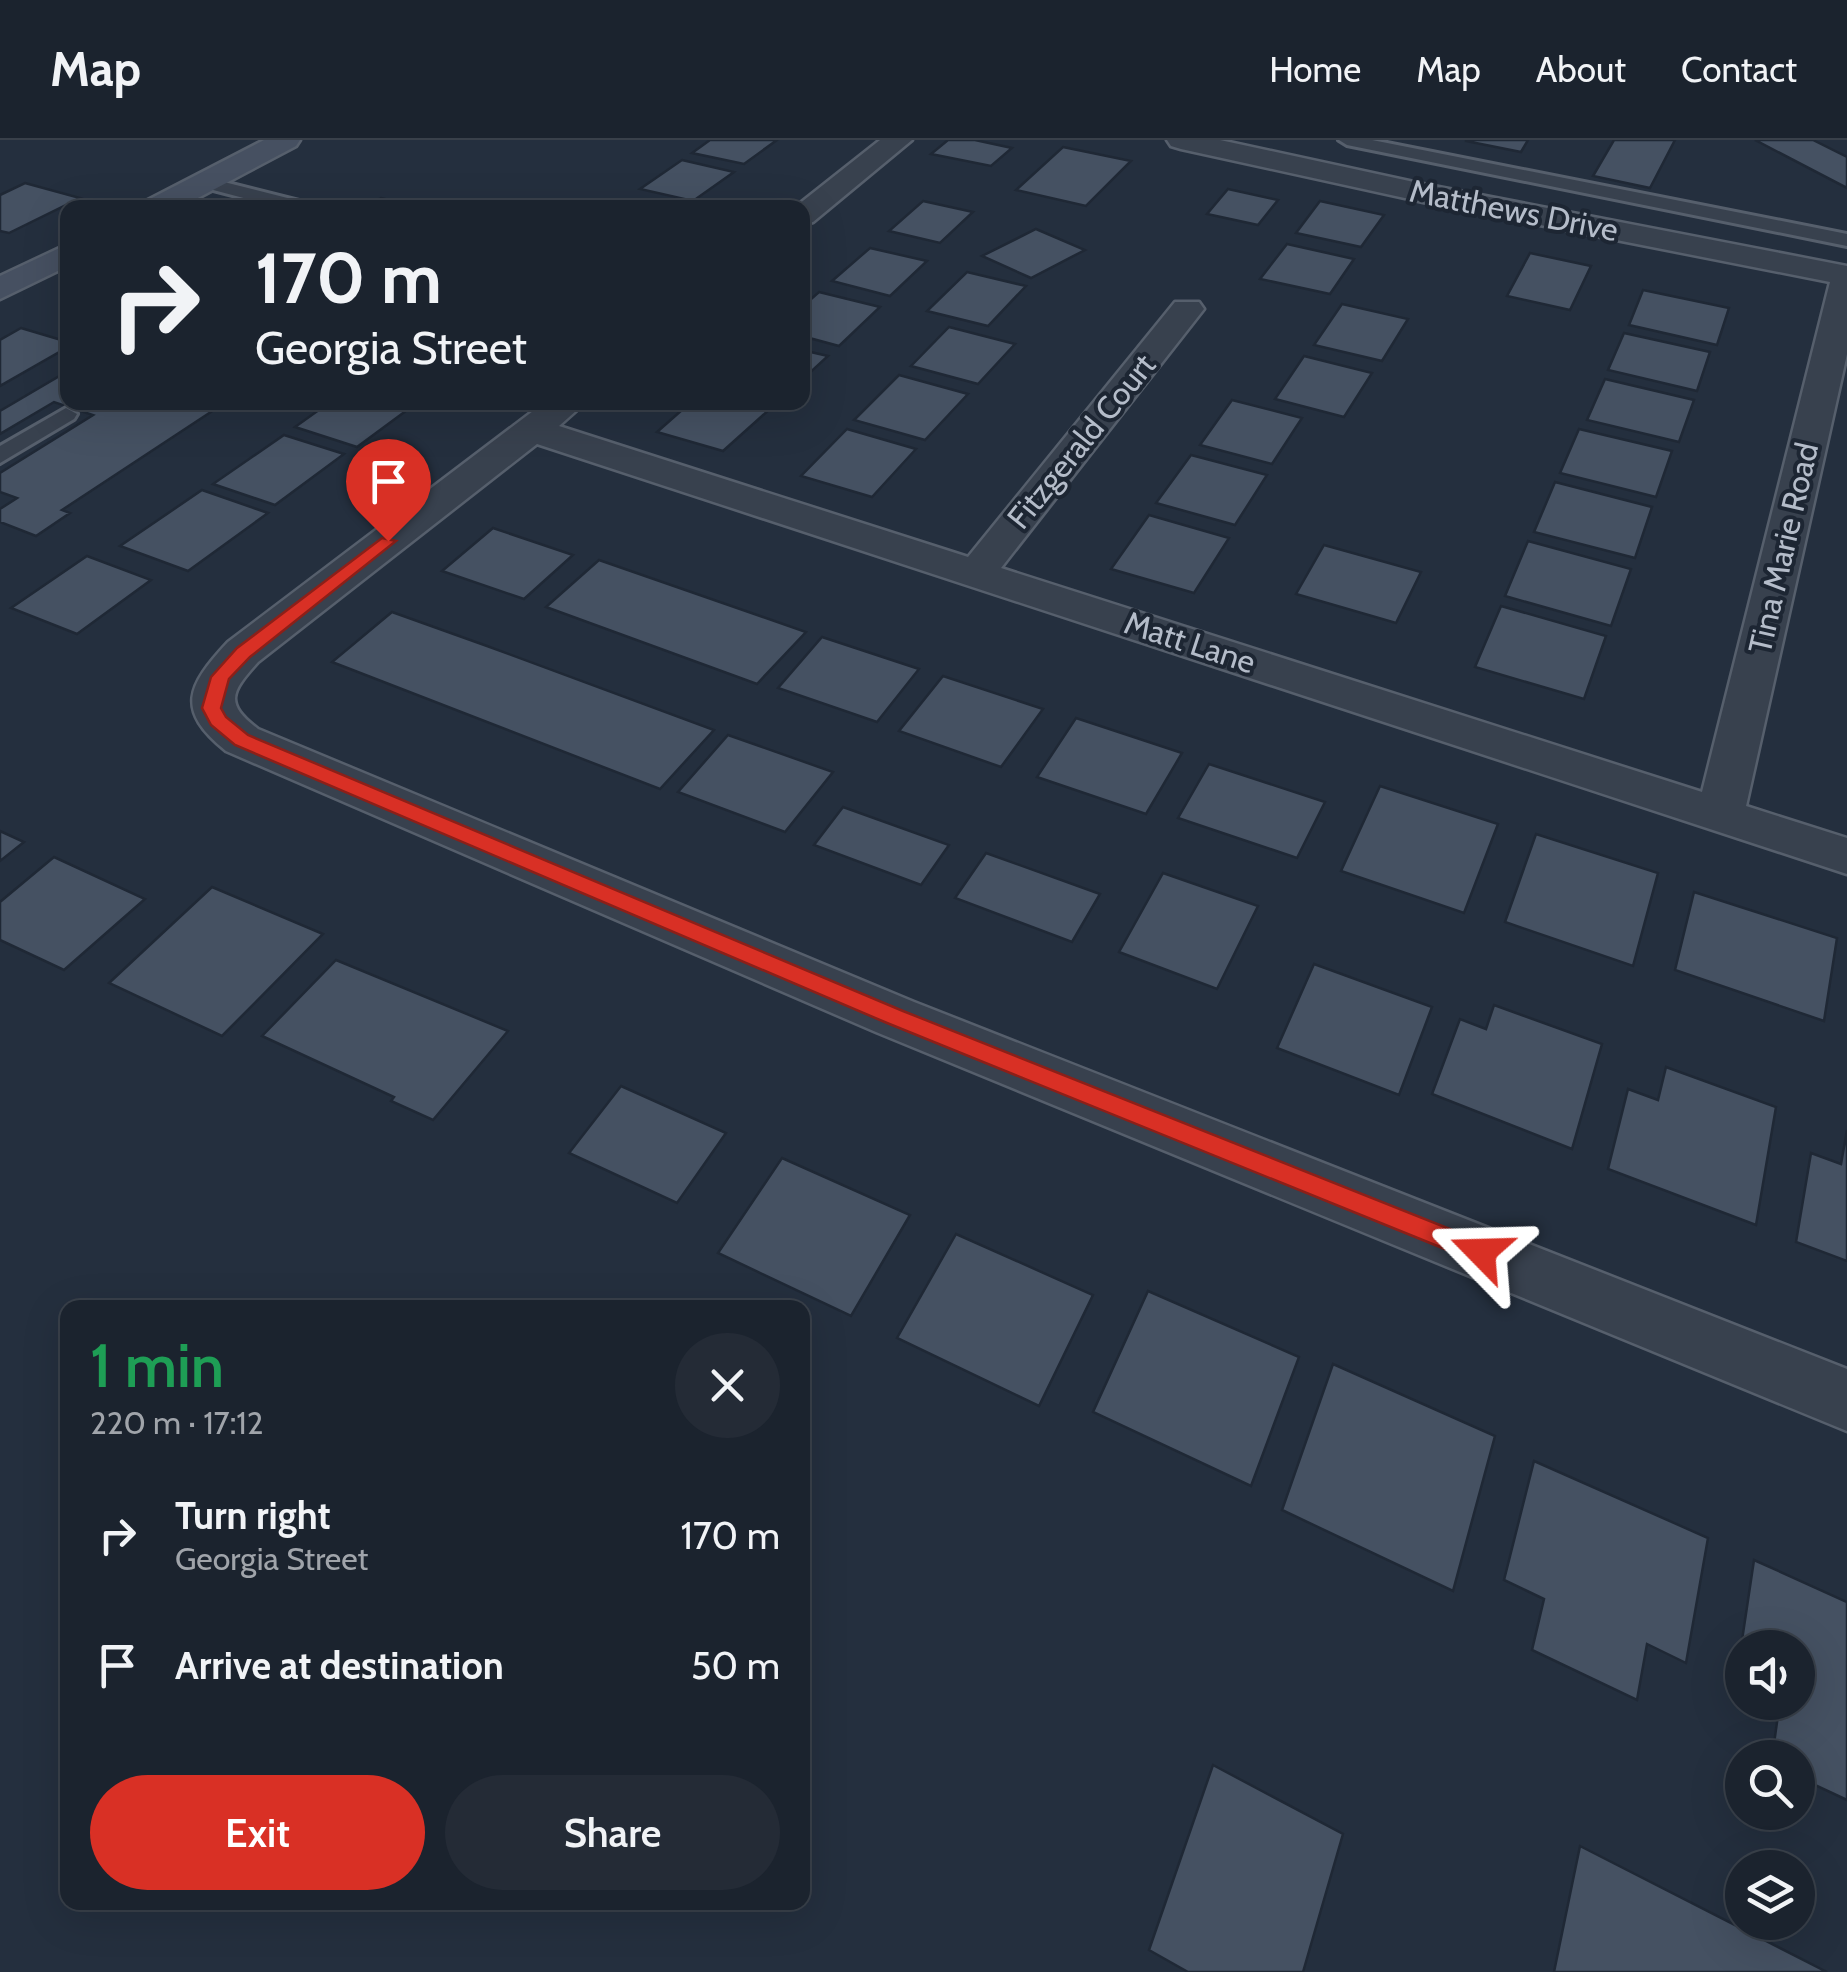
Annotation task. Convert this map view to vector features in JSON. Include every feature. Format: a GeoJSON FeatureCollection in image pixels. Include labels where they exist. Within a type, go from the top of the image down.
{"type":"FeatureCollection","features":[{"type":"Feature","properties":{"kind":"street"},"geometry":{"type":"LineString","coordinates":[[170,200],[286,140]]}},
{"type":"Feature","properties":{"kind":"street"},"geometry":{"type":"LineString","coordinates":[[810,210],[898,140]]}},
{"type":"Feature","properties":{"kind":"street","name":"Matthews Drive"},"geometry":{"type":"LineString","coordinates":[[1181,140],[1847,278]]}},
{"type":"Feature","properties":{"kind":"street"},"geometry":{"type":"LineString","coordinates":[[6,281],[60,257]]}},
{"type":"Feature","properties":{"kind":"street","name":"Tina Marie Road"},"geometry":{"type":"LineString","coordinates":[[1720,814],[1847,278]]}},
{"type":"Feature","properties":{"kind":"street","name":"Fitzgerald Court"},"geometry":{"type":"LineString","coordinates":[[976,573],[1187,309]]}},
{"type":"Feature","properties":{"kind":"street"},"geometry":{"type":"LineString","coordinates":[[558,410],[243,652],[220,677],[212,708],[218,721],[242,740],[895,1017],[1847,1400]]}},
{"type":"Feature","properties":{"kind":"street","name":"Matt Lane"},"geometry":{"type":"LineString","coordinates":[[532,430],[1847,856]]}},
{"type":"Feature","properties":{"kind":"lane"},"geometry":{"type":"LineString","coordinates":[[1346,140],[1847,240]]}},
{"type":"Feature","properties":{"kind":"lane"},"geometry":{"type":"LineString","coordinates":[[204,182],[274,200]]}},
{"type":"Feature","properties":{"kind":"lane"},"geometry":{"type":"LineString","coordinates":[[0,456],[66,414]]}},
{"type":"Feature","properties":{"kind":"building"},"geometry":{"type":"Polygon","coordinates":[[[710,140],[777,140],[744,164],[692,153],[710,140]]]}},
{"type":"Feature","properties":{"kind":"building"},"geometry":{"type":"Polygon","coordinates":[[[948,140],[975,140],[1012,148],[991,166],[931,154],[948,140]]]}},
{"type":"Feature","properties":{"kind":"building"},"geometry":{"type":"Polygon","coordinates":[[[1466,140],[1528,140],[1521,152],[1466,141],[1466,140]]]}},
{"type":"Feature","properties":{"kind":"building"},"geometry":{"type":"Polygon","coordinates":[[[1614,140],[1675,140],[1650,188],[1593,176],[1614,140]]]}},
{"type":"Feature","properties":{"kind":"building"},"geometry":{"type":"Polygon","coordinates":[[[1755,140],[1813,140],[1847,157],[1847,188],[1755,140]]]}},
{"type":"Feature","properties":{"kind":"building"},"geometry":{"type":"Polygon","coordinates":[[[1063,147],[1131,161],[1086,206],[1016,190],[1063,147]]]}},
{"type":"Feature","properties":{"kind":"building"},"geometry":{"type":"Polygon","coordinates":[[[682,160],[734,172],[694,200],[640,189],[682,160]]]}},
{"type":"Feature","properties":{"kind":"building"},"geometry":{"type":"Polygon","coordinates":[[[25,183],[80,198],[60,200],[60,208],[9,233],[0,231],[0,195],[25,183]]]}},
{"type":"Feature","properties":{"kind":"building"},"geometry":{"type":"Polygon","coordinates":[[[1228,189],[1278,200],[1258,225],[1207,214],[1228,189]]]}},
{"type":"Feature","properties":{"kind":"building"},"geometry":{"type":"Polygon","coordinates":[[[923,201],[973,212],[940,243],[889,231],[923,201]]]}},
{"type":"Feature","properties":{"kind":"building"},"geometry":{"type":"Polygon","coordinates":[[[1320,201],[1384,215],[1361,247],[1296,233],[1320,201]]]}},
{"type":"Feature","properties":{"kind":"building"},"geometry":{"type":"Polygon","coordinates":[[[1036,229],[1085,250],[1031,278],[982,256],[1036,229]]]}},
{"type":"Feature","properties":{"kind":"building"},"geometry":{"type":"Polygon","coordinates":[[[1287,244],[1354,259],[1330,294],[1260,279],[1287,244]]]}},
{"type":"Feature","properties":{"kind":"building"},"geometry":{"type":"Polygon","coordinates":[[[870,248],[927,261],[890,296],[832,281],[870,248]]]}},
{"type":"Feature","properties":{"kind":"building"},"geometry":{"type":"Polygon","coordinates":[[[1530,253],[1591,266],[1570,310],[1507,296],[1530,253]]]}},
{"type":"Feature","properties":{"kind":"building"},"geometry":{"type":"Polygon","coordinates":[[[967,272],[1026,286],[988,326],[927,311],[967,272]]]}},
{"type":"Feature","properties":{"kind":"building"},"geometry":{"type":"Polygon","coordinates":[[[1643,290],[1729,308],[1717,345],[1629,325],[1643,290]]]}},
{"type":"Feature","properties":{"kind":"building"},"geometry":{"type":"Polygon","coordinates":[[[819,292],[880,307],[839,346],[810,338],[810,300],[819,292]]]}},
{"type":"Feature","properties":{"kind":"building"},"geometry":{"type":"Polygon","coordinates":[[[1342,304],[1408,319],[1382,361],[1314,345],[1342,304]]]}},
{"type":"Feature","properties":{"kind":"building"},"geometry":{"type":"Polygon","coordinates":[[[949,327],[1015,344],[978,384],[911,366],[949,327]]]}},
{"type":"Feature","properties":{"kind":"building"},"geometry":{"type":"Polygon","coordinates":[[[21,328],[60,340],[60,352],[0,386],[0,340],[21,328]]]}},
{"type":"Feature","properties":{"kind":"building"},"geometry":{"type":"Polygon","coordinates":[[[1624,333],[1710,352],[1697,391],[1608,370],[1624,333]]]}},
{"type":"Feature","properties":{"kind":"building"},"geometry":{"type":"Polygon","coordinates":[[[810,352],[828,356],[810,373],[810,352]]]}},
{"type":"Feature","properties":{"kind":"building"},"geometry":{"type":"Polygon","coordinates":[[[1304,356],[1372,373],[1344,417],[1275,399],[1304,356]]]}},
{"type":"Feature","properties":{"kind":"building"},"geometry":{"type":"Polygon","coordinates":[[[899,375],[968,394],[925,440],[854,420],[899,375]]]}},
{"type":"Feature","properties":{"kind":"building"},"geometry":{"type":"Polygon","coordinates":[[[60,376],[60,404],[54,402],[0,434],[0,411],[60,376]]]}},
{"type":"Feature","properties":{"kind":"building"},"geometry":{"type":"Polygon","coordinates":[[[1605,379],[1694,400],[1679,442],[1587,420],[1605,379]]]}},
{"type":"Feature","properties":{"kind":"building"},"geometry":{"type":"Polygon","coordinates":[[[1232,400],[1302,418],[1272,464],[1200,445],[1232,400]]]}},
{"type":"Feature","properties":{"kind":"building"},"geometry":{"type":"Polygon","coordinates":[[[78,410],[214,410],[62,510],[70,513],[36,536],[0,522],[0,509],[17,498],[0,492],[0,473],[93,415],[78,410]]]}},
{"type":"Feature","properties":{"kind":"building"},"geometry":{"type":"Polygon","coordinates":[[[319,410],[407,410],[357,447],[295,427],[319,410]]]}},
{"type":"Feature","properties":{"kind":"building"},"geometry":{"type":"Polygon","coordinates":[[[682,410],[769,410],[723,451],[657,432],[682,410]]]}},
{"type":"Feature","properties":{"kind":"building"},"geometry":{"type":"Polygon","coordinates":[[[847,429],[916,449],[872,497],[801,476],[847,429]]]}},
{"type":"Feature","properties":{"kind":"building"},"geometry":{"type":"Polygon","coordinates":[[[1579,429],[1672,451],[1656,497],[1560,473],[1579,429]]]}},
{"type":"Feature","properties":{"kind":"building"},"geometry":{"type":"Polygon","coordinates":[[[284,435],[344,454],[275,505],[213,484],[284,435]]]}},
{"type":"Feature","properties":{"kind":"building"},"geometry":{"type":"Polygon","coordinates":[[[1191,455],[1267,475],[1235,525],[1156,503],[1191,455]]]}},
{"type":"Feature","properties":{"kind":"building"},"geometry":{"type":"Polygon","coordinates":[[[1555,482],[1652,507],[1635,558],[1534,532],[1555,482]]]}},
{"type":"Feature","properties":{"kind":"building"},"geometry":{"type":"Polygon","coordinates":[[[202,490],[268,513],[188,571],[120,546],[202,490]]]}},
{"type":"Feature","properties":{"kind":"building"},"geometry":{"type":"Polygon","coordinates":[[[1149,515],[1229,538],[1194,593],[1111,569],[1149,515]]]}},
{"type":"Feature","properties":{"kind":"building"},"geometry":{"type":"Polygon","coordinates":[[[493,528],[573,555],[524,599],[442,571],[493,528]]]}},
{"type":"Feature","properties":{"kind":"building"},"geometry":{"type":"Polygon","coordinates":[[[1528,541],[1631,569],[1611,626],[1505,596],[1528,541]]]}},
{"type":"Feature","properties":{"kind":"building"},"geometry":{"type":"Polygon","coordinates":[[[1324,545],[1421,572],[1396,623],[1296,594],[1324,545]]]}},
{"type":"Feature","properties":{"kind":"building"},"geometry":{"type":"Polygon","coordinates":[[[87,556],[151,580],[77,634],[11,608],[87,556]]]}},
{"type":"Feature","properties":{"kind":"building"},"geometry":{"type":"Polygon","coordinates":[[[599,560],[806,632],[757,684],[546,607],[599,560]]]}},
{"type":"Feature","properties":{"kind":"building"},"geometry":{"type":"Polygon","coordinates":[[[1501,606],[1606,636],[1584,699],[1475,667],[1501,606]]]}},
{"type":"Feature","properties":{"kind":"building"},"geometry":{"type":"Polygon","coordinates":[[[392,612],[714,730],[660,789],[332,662],[392,612]]]}},
{"type":"Feature","properties":{"kind":"building"},"geometry":{"type":"Polygon","coordinates":[[[822,637],[919,669],[877,722],[778,688],[822,637]]]}},
{"type":"Feature","properties":{"kind":"building"},"geometry":{"type":"Polygon","coordinates":[[[943,676],[1043,709],[1001,767],[899,731],[943,676]]]}},
{"type":"Feature","properties":{"kind":"building"},"geometry":{"type":"Polygon","coordinates":[[[1076,718],[1182,753],[1146,814],[1037,777],[1076,718]]]}},
{"type":"Feature","properties":{"kind":"building"},"geometry":{"type":"Polygon","coordinates":[[[728,735],[833,772],[785,832],[678,792],[728,735]]]}},
{"type":"Feature","properties":{"kind":"building"},"geometry":{"type":"Polygon","coordinates":[[[1209,764],[1325,802],[1297,858],[1178,818],[1209,764]]]}},
{"type":"Feature","properties":{"kind":"building"},"geometry":{"type":"Polygon","coordinates":[[[1380,786],[1498,824],[1464,913],[1341,871],[1380,786]]]}},
{"type":"Feature","properties":{"kind":"building"},"geometry":{"type":"Polygon","coordinates":[[[843,807],[949,845],[921,885],[814,845],[843,807]]]}},
{"type":"Feature","properties":{"kind":"building"},"geometry":{"type":"Polygon","coordinates":[[[0,831],[24,842],[0,861],[0,831]]]}},
{"type":"Feature","properties":{"kind":"building"},"geometry":{"type":"Polygon","coordinates":[[[1536,834],[1658,873],[1633,966],[1505,922],[1536,834]]]}},
{"type":"Feature","properties":{"kind":"building"},"geometry":{"type":"Polygon","coordinates":[[[986,853],[1100,894],[1072,942],[955,898],[986,853]]]}},
{"type":"Feature","properties":{"kind":"building"},"geometry":{"type":"Polygon","coordinates":[[[54,857],[145,899],[64,970],[0,940],[0,902],[54,857]]]}},
{"type":"Feature","properties":{"kind":"building"},"geometry":{"type":"Polygon","coordinates":[[[1163,873],[1258,906],[1217,989],[1119,952],[1163,873]]]}},
{"type":"Feature","properties":{"kind":"building"},"geometry":{"type":"Polygon","coordinates":[[[212,887],[323,934],[222,1036],[109,983],[212,887]]]}},
{"type":"Feature","properties":{"kind":"building"},"geometry":{"type":"Polygon","coordinates":[[[1694,892],[1837,938],[1824,1021],[1675,970],[1694,892]]]}},
{"type":"Feature","properties":{"kind":"building"},"geometry":{"type":"Polygon","coordinates":[[[336,960],[508,1031],[433,1120],[391,1101],[394,1097],[262,1036],[336,960]]]}},
{"type":"Feature","properties":{"kind":"building"},"geometry":{"type":"Polygon","coordinates":[[[1314,964],[1432,1007],[1399,1095],[1277,1048],[1314,964]]]}},
{"type":"Feature","properties":{"kind":"building"},"geometry":{"type":"Polygon","coordinates":[[[1494,1005],[1602,1044],[1572,1149],[1432,1094],[1460,1019],[1486,1029],[1494,1005]]]}},
{"type":"Feature","properties":{"kind":"building"},"geometry":{"type":"Polygon","coordinates":[[[1666,1067],[1776,1107],[1756,1225],[1608,1169],[1628,1089],[1658,1100],[1666,1067]]]}},
{"type":"Feature","properties":{"kind":"building"},"geometry":{"type":"Polygon","coordinates":[[[621,1086],[726,1133],[677,1203],[569,1153],[621,1086]]]}},
{"type":"Feature","properties":{"kind":"building"},"geometry":{"type":"Polygon","coordinates":[[[1847,1130],[1847,1261],[1796,1242],[1811,1153],[1841,1164],[1847,1130]]]}},
{"type":"Feature","properties":{"kind":"building"},"geometry":{"type":"Polygon","coordinates":[[[782,1158],[910,1215],[851,1316],[718,1253],[782,1158]]]}},
{"type":"Feature","properties":{"kind":"building"},"geometry":{"type":"Polygon","coordinates":[[[956,1234],[1093,1295],[1039,1406],[897,1338],[956,1234]]]}},
{"type":"Feature","properties":{"kind":"building"},"geometry":{"type":"Polygon","coordinates":[[[1148,1291],[1299,1357],[1251,1486],[1093,1412],[1148,1291]]]}},
{"type":"Feature","properties":{"kind":"building"},"geometry":{"type":"Polygon","coordinates":[[[1333,1364],[1495,1436],[1453,1591],[1282,1510],[1333,1364]]]}},
{"type":"Feature","properties":{"kind":"building"},"geometry":{"type":"Polygon","coordinates":[[[1534,1461],[1708,1538],[1686,1663],[1647,1644],[1637,1700],[1532,1650],[1544,1599],[1504,1580],[1534,1461]]]}},
{"type":"Feature","properties":{"kind":"building"},"geometry":{"type":"Polygon","coordinates":[[[1754,1560],[1847,1602],[1847,1800],[1815,1785],[1815,1740],[1775,1740],[1777,1720],[1815,1720],[1815,1630],[1744,1630],[1754,1560]]]}},
{"type":"Feature","properties":{"kind":"building"},"geometry":{"type":"Polygon","coordinates":[[[1213,1765],[1343,1834],[1303,1972],[1188,1972],[1149,1950],[1213,1765]]]}},
{"type":"Feature","properties":{"kind":"building"},"geometry":{"type":"Polygon","coordinates":[[[1580,1846],[1725,1920],[1725,1940],[1764,1940],[1827,1972],[1554,1972],[1580,1846]]]}},
{"type":"Feature","properties":{"kind":"route"},"geometry":{"type":"LineString","coordinates":[[388,541],[243,652],[220,677],[212,708],[218,721],[242,740],[895,1017],[1481,1252]]}}]}
